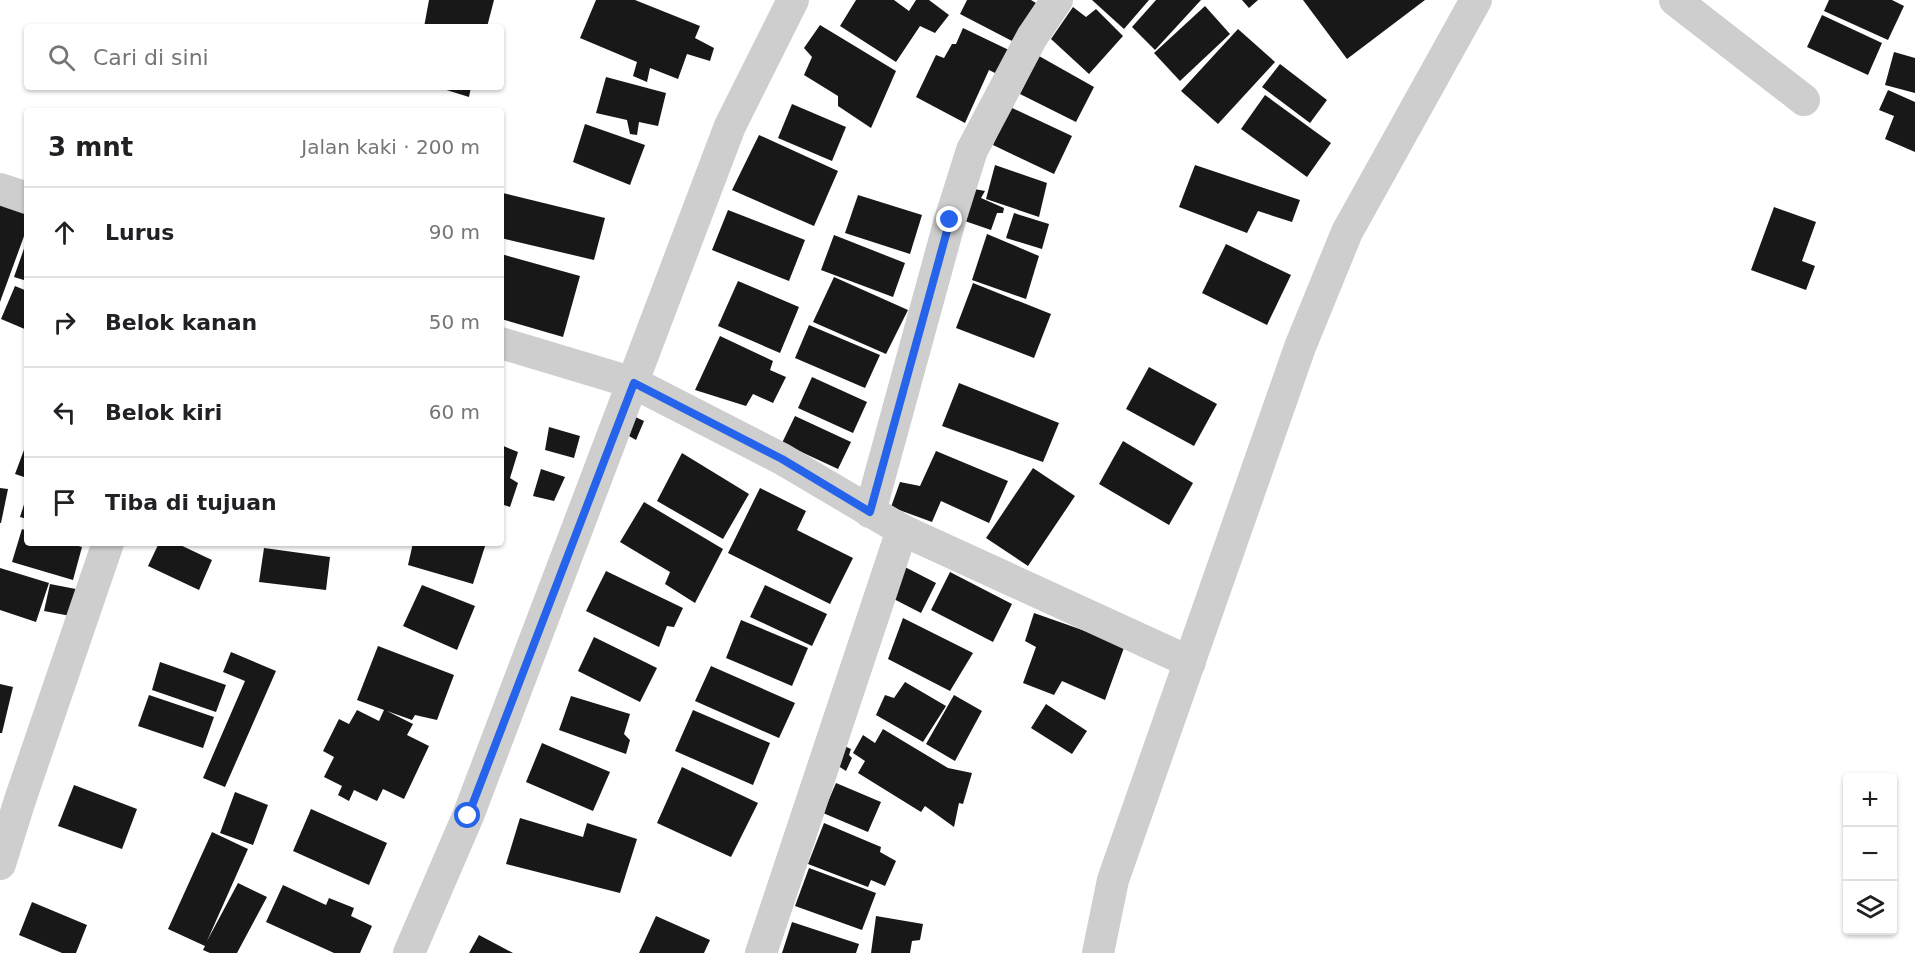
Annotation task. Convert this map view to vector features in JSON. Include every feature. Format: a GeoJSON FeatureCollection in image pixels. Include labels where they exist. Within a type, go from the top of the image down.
{"type":"FeatureCollection","features":[{"type":"Feature","properties":{"kind":"street"},"geometry":{"type":"LineString","coordinates":[[409,953],[468,816],[730,126],[793,0]]}},
{"type":"Feature","properties":{"kind":"street"},"geometry":{"type":"LineString","coordinates":[[870,512],[950,220],[972,150],[1032,37],[1057,0]]}},
{"type":"Feature","properties":{"kind":"street"},"geometry":{"type":"LineString","coordinates":[[1098,953],[1113,880],[1300,347],[1347,232],[1476,0]]}},
{"type":"Feature","properties":{"kind":"street"},"geometry":{"type":"LineString","coordinates":[[1675,0],[1804,100]]}},
{"type":"Feature","properties":{"kind":"street"},"geometry":{"type":"LineString","coordinates":[[0,189],[24,197]]}},
{"type":"Feature","properties":{"kind":"street"},"geometry":{"type":"LineString","coordinates":[[504,344],[634,383],[782,459],[902,530],[1190,662]]}},
{"type":"Feature","properties":{"kind":"street"},"geometry":{"type":"LineString","coordinates":[[761,953],[902,530]]}},
{"type":"Feature","properties":{"kind":"street"},"geometry":{"type":"LineString","coordinates":[[0,864],[23,789],[107,546]]}},
{"type":"Feature","properties":{"kind":"building"},"geometry":{"type":"Polygon","coordinates":[[[429,0],[494,0],[488,24],[425,24],[429,0]]]}},
{"type":"Feature","properties":{"kind":"building"},"geometry":{"type":"Polygon","coordinates":[[[596,0],[635,0],[700,26],[695,38],[714,48],[710,61],[687,54],[678,79],[650,68],[647,82],[633,76],[637,62],[580,38],[596,0]]]}},
{"type":"Feature","properties":{"kind":"building"},"geometry":{"type":"Polygon","coordinates":[[[856,0],[894,0],[909,11],[916,0],[929,0],[949,15],[935,33],[920,26],[896,62],[840,26],[856,0]]]}},
{"type":"Feature","properties":{"kind":"building"},"geometry":{"type":"Polygon","coordinates":[[[967,0],[1031,0],[1036,3],[1012,41],[960,14],[967,0]]]}},
{"type":"Feature","properties":{"kind":"building"},"geometry":{"type":"Polygon","coordinates":[[[1092,0],[1149,0],[1124,29],[1092,0]]]}},
{"type":"Feature","properties":{"kind":"building"},"geometry":{"type":"Polygon","coordinates":[[[1156,0],[1201,0],[1155,50],[1132,27],[1156,0]]]}},
{"type":"Feature","properties":{"kind":"building"},"geometry":{"type":"Polygon","coordinates":[[[1242,0],[1258,0],[1249,8],[1242,0]]]}},
{"type":"Feature","properties":{"kind":"building"},"geometry":{"type":"Polygon","coordinates":[[[1303,0],[1425,0],[1347,59],[1303,0]]]}},
{"type":"Feature","properties":{"kind":"building"},"geometry":{"type":"Polygon","coordinates":[[[1829,0],[1892,0],[1904,6],[1888,40],[1824,11],[1829,0]]]}},
{"type":"Feature","properties":{"kind":"building"},"geometry":{"type":"Polygon","coordinates":[[[1205,6],[1230,34],[1180,81],[1154,53],[1205,6]]]}},
{"type":"Feature","properties":{"kind":"building"},"geometry":{"type":"Polygon","coordinates":[[[1073,7],[1086,17],[1096,9],[1123,36],[1089,74],[1051,39],[1073,7]]]}},
{"type":"Feature","properties":{"kind":"building"},"geometry":{"type":"Polygon","coordinates":[[[1822,15],[1882,43],[1868,75],[1807,47],[1822,15]]]}},
{"type":"Feature","properties":{"kind":"building"},"geometry":{"type":"Polygon","coordinates":[[[820,25],[896,71],[871,128],[838,106],[838,96],[804,75],[812,57],[804,48],[820,25]]]}},
{"type":"Feature","properties":{"kind":"building"},"geometry":{"type":"Polygon","coordinates":[[[963,28],[1013,52],[999,75],[989,70],[965,123],[916,97],[936,55],[944,58],[952,44],[956,44],[963,28]]]}},
{"type":"Feature","properties":{"kind":"building"},"geometry":{"type":"Polygon","coordinates":[[[1238,29],[1275,62],[1218,124],[1181,91],[1238,29]]]}},
{"type":"Feature","properties":{"kind":"building"},"geometry":{"type":"Polygon","coordinates":[[[1894,52],[1915,58],[1915,93],[1885,85],[1894,52]]]}},
{"type":"Feature","properties":{"kind":"building"},"geometry":{"type":"Polygon","coordinates":[[[1039,56],[1094,87],[1076,122],[1020,94],[1039,56]]]}},
{"type":"Feature","properties":{"kind":"building"},"geometry":{"type":"Polygon","coordinates":[[[1280,64],[1327,100],[1310,123],[1262,87],[1280,64]]]}},
{"type":"Feature","properties":{"kind":"building"},"geometry":{"type":"Polygon","coordinates":[[[606,77],[666,93],[658,126],[639,122],[637,135],[630,134],[627,120],[596,113],[606,77]]]}},
{"type":"Feature","properties":{"kind":"building"},"geometry":{"type":"Polygon","coordinates":[[[447,90],[470,90],[469,97],[447,90]]]}},
{"type":"Feature","properties":{"kind":"building"},"geometry":{"type":"Polygon","coordinates":[[[1888,90],[1915,102],[1915,152],[1885,139],[1894,116],[1879,110],[1888,90]]]}},
{"type":"Feature","properties":{"kind":"building"},"geometry":{"type":"Polygon","coordinates":[[[1265,95],[1331,143],[1307,177],[1241,129],[1265,95]]]}},
{"type":"Feature","properties":{"kind":"building"},"geometry":{"type":"Polygon","coordinates":[[[792,104],[846,127],[832,161],[778,138],[792,104]]]}},
{"type":"Feature","properties":{"kind":"building"},"geometry":{"type":"Polygon","coordinates":[[[1010,107],[1072,136],[1054,174],[993,145],[1010,107]]]}},
{"type":"Feature","properties":{"kind":"building"},"geometry":{"type":"Polygon","coordinates":[[[585,124],[645,145],[630,185],[573,162],[585,124]]]}},
{"type":"Feature","properties":{"kind":"building"},"geometry":{"type":"Polygon","coordinates":[[[759,135],[838,171],[814,226],[732,190],[759,135]]]}},
{"type":"Feature","properties":{"kind":"building"},"geometry":{"type":"Polygon","coordinates":[[[995,165],[1047,183],[1039,217],[986,199],[995,165]]]}},
{"type":"Feature","properties":{"kind":"building"},"geometry":{"type":"Polygon","coordinates":[[[1195,165],[1300,200],[1292,222],[1258,211],[1247,233],[1179,207],[1195,165]]]}},
{"type":"Feature","properties":{"kind":"building"},"geometry":{"type":"Polygon","coordinates":[[[969,188],[985,191],[981,198],[1004,208],[1003,213],[997,213],[991,230],[959,219],[969,188]]]}},
{"type":"Feature","properties":{"kind":"building"},"geometry":{"type":"Polygon","coordinates":[[[504,193],[605,218],[594,260],[504,239],[504,193]]]}},
{"type":"Feature","properties":{"kind":"building"},"geometry":{"type":"Polygon","coordinates":[[[0,195],[24,204],[24,236],[0,302],[0,195]]]}},
{"type":"Feature","properties":{"kind":"building"},"geometry":{"type":"Polygon","coordinates":[[[858,195],[922,215],[910,254],[845,233],[858,195]]]}},
{"type":"Feature","properties":{"kind":"building"},"geometry":{"type":"Polygon","coordinates":[[[1774,207],[1816,222],[1802,261],[1815,266],[1806,290],[1751,270],[1774,207]]]}},
{"type":"Feature","properties":{"kind":"building"},"geometry":{"type":"Polygon","coordinates":[[[728,210],[805,240],[789,281],[712,250],[728,210]]]}},
{"type":"Feature","properties":{"kind":"building"},"geometry":{"type":"Polygon","coordinates":[[[1014,213],[1049,224],[1042,249],[1006,238],[1014,213]]]}},
{"type":"Feature","properties":{"kind":"building"},"geometry":{"type":"Polygon","coordinates":[[[987,234],[1039,256],[1026,299],[972,280],[987,234]]]}},
{"type":"Feature","properties":{"kind":"building"},"geometry":{"type":"Polygon","coordinates":[[[834,235],[905,263],[893,297],[821,270],[834,235]]]}},
{"type":"Feature","properties":{"kind":"building"},"geometry":{"type":"Polygon","coordinates":[[[1226,244],[1291,275],[1267,325],[1202,293],[1226,244]]]}},
{"type":"Feature","properties":{"kind":"building"},"geometry":{"type":"Polygon","coordinates":[[[24,249],[24,280],[14,277],[24,249]]]}},
{"type":"Feature","properties":{"kind":"building"},"geometry":{"type":"Polygon","coordinates":[[[504,255],[580,276],[563,337],[504,320],[504,255]]]}},
{"type":"Feature","properties":{"kind":"building"},"geometry":{"type":"Polygon","coordinates":[[[834,277],[908,310],[886,354],[813,322],[834,277]]]}},
{"type":"Feature","properties":{"kind":"building"},"geometry":{"type":"Polygon","coordinates":[[[738,281],[799,307],[780,353],[718,326],[738,281]]]}},
{"type":"Feature","properties":{"kind":"building"},"geometry":{"type":"Polygon","coordinates":[[[973,283],[1051,314],[1034,358],[956,328],[973,283]]]}},
{"type":"Feature","properties":{"kind":"building"},"geometry":{"type":"Polygon","coordinates":[[[15,286],[24,290],[24,329],[1,319],[15,286]]]}},
{"type":"Feature","properties":{"kind":"building"},"geometry":{"type":"Polygon","coordinates":[[[809,325],[880,355],[865,388],[795,358],[809,325]]]}},
{"type":"Feature","properties":{"kind":"building"},"geometry":{"type":"Polygon","coordinates":[[[720,336],[773,361],[770,370],[786,377],[773,403],[753,394],[746,406],[695,390],[720,336]]]}},
{"type":"Feature","properties":{"kind":"building"},"geometry":{"type":"Polygon","coordinates":[[[1149,367],[1217,404],[1194,446],[1126,409],[1149,367]]]}},
{"type":"Feature","properties":{"kind":"building"},"geometry":{"type":"Polygon","coordinates":[[[812,377],[867,402],[853,433],[798,408],[812,377]]]}},
{"type":"Feature","properties":{"kind":"building"},"geometry":{"type":"Polygon","coordinates":[[[959,383],[1059,423],[1043,462],[942,426],[959,383]]]}},
{"type":"Feature","properties":{"kind":"building"},"geometry":{"type":"Polygon","coordinates":[[[629,414],[644,421],[636,440],[622,432],[629,414]]]}},
{"type":"Feature","properties":{"kind":"building"},"geometry":{"type":"Polygon","coordinates":[[[795,416],[851,442],[838,469],[782,443],[795,416]]]}},
{"type":"Feature","properties":{"kind":"building"},"geometry":{"type":"Polygon","coordinates":[[[549,427],[580,436],[574,458],[545,450],[549,427]]]}},
{"type":"Feature","properties":{"kind":"building"},"geometry":{"type":"Polygon","coordinates":[[[1123,441],[1193,483],[1169,525],[1099,484],[1123,441]]]}},
{"type":"Feature","properties":{"kind":"building"},"geometry":{"type":"Polygon","coordinates":[[[504,446],[518,452],[510,478],[518,483],[510,507],[504,505],[504,446]]]}},
{"type":"Feature","properties":{"kind":"building"},"geometry":{"type":"Polygon","coordinates":[[[24,450],[24,477],[15,474],[24,450]]]}},
{"type":"Feature","properties":{"kind":"building"},"geometry":{"type":"Polygon","coordinates":[[[936,451],[1008,481],[989,523],[941,501],[932,522],[891,507],[900,482],[920,486],[936,451]]]}},
{"type":"Feature","properties":{"kind":"building"},"geometry":{"type":"Polygon","coordinates":[[[682,453],[749,494],[723,539],[657,501],[682,453]]]}},
{"type":"Feature","properties":{"kind":"building"},"geometry":{"type":"Polygon","coordinates":[[[1033,468],[1075,496],[1028,566],[986,538],[1033,468]]]}},
{"type":"Feature","properties":{"kind":"building"},"geometry":{"type":"Polygon","coordinates":[[[541,469],[565,477],[554,501],[533,496],[541,469]]]}},
{"type":"Feature","properties":{"kind":"building"},"geometry":{"type":"Polygon","coordinates":[[[0,488],[8,489],[1,523],[0,523],[0,488]]]}},
{"type":"Feature","properties":{"kind":"building"},"geometry":{"type":"Polygon","coordinates":[[[760,488],[806,511],[797,530],[853,558],[830,604],[728,553],[760,488]]]}},
{"type":"Feature","properties":{"kind":"building"},"geometry":{"type":"Polygon","coordinates":[[[644,502],[723,549],[695,603],[665,584],[670,572],[620,542],[644,502]]]}},
{"type":"Feature","properties":{"kind":"building"},"geometry":{"type":"Polygon","coordinates":[[[24,504],[24,518],[20,517],[24,504]]]}},
{"type":"Feature","properties":{"kind":"building"},"geometry":{"type":"Polygon","coordinates":[[[22,529],[24,530],[24,546],[82,547],[73,580],[12,562],[22,529]]]}},
{"type":"Feature","properties":{"kind":"building"},"geometry":{"type":"Polygon","coordinates":[[[158,546],[182,546],[212,560],[199,590],[148,566],[158,546]]]}},
{"type":"Feature","properties":{"kind":"building"},"geometry":{"type":"Polygon","coordinates":[[[412,546],[485,546],[473,584],[408,565],[412,546]]]}},
{"type":"Feature","properties":{"kind":"building"},"geometry":{"type":"Polygon","coordinates":[[[264,548],[330,557],[326,590],[259,582],[264,548]]]}},
{"type":"Feature","properties":{"kind":"building"},"geometry":{"type":"Polygon","coordinates":[[[901,565],[936,583],[921,613],[886,595],[901,565]]]}},
{"type":"Feature","properties":{"kind":"building"},"geometry":{"type":"Polygon","coordinates":[[[0,568],[49,583],[36,622],[0,610],[0,568]]]}},
{"type":"Feature","properties":{"kind":"building"},"geometry":{"type":"Polygon","coordinates":[[[606,571],[683,608],[674,627],[667,626],[659,647],[586,611],[606,571]]]}},
{"type":"Feature","properties":{"kind":"building"},"geometry":{"type":"Polygon","coordinates":[[[950,572],[1012,604],[993,642],[931,610],[950,572]]]}},
{"type":"Feature","properties":{"kind":"building"},"geometry":{"type":"Polygon","coordinates":[[[50,584],[86,591],[81,618],[44,611],[50,584]]]}},
{"type":"Feature","properties":{"kind":"building"},"geometry":{"type":"Polygon","coordinates":[[[422,585],[475,606],[457,650],[403,626],[422,585]]]}},
{"type":"Feature","properties":{"kind":"building"},"geometry":{"type":"Polygon","coordinates":[[[765,585],[827,614],[812,646],[750,617],[765,585]]]}},
{"type":"Feature","properties":{"kind":"building"},"geometry":{"type":"Polygon","coordinates":[[[1034,613],[1125,645],[1105,700],[1062,681],[1054,695],[1023,683],[1036,647],[1025,641],[1034,613]]]}},
{"type":"Feature","properties":{"kind":"building"},"geometry":{"type":"Polygon","coordinates":[[[903,618],[973,653],[950,691],[888,659],[903,618]]]}},
{"type":"Feature","properties":{"kind":"building"},"geometry":{"type":"Polygon","coordinates":[[[741,620],[808,648],[792,686],[726,658],[741,620]]]}},
{"type":"Feature","properties":{"kind":"building"},"geometry":{"type":"Polygon","coordinates":[[[594,637],[657,668],[640,702],[578,671],[594,637]]]}},
{"type":"Feature","properties":{"kind":"building"},"geometry":{"type":"Polygon","coordinates":[[[378,646],[454,675],[437,720],[415,715],[412,720],[387,711],[413,724],[407,735],[429,746],[404,799],[383,789],[377,801],[354,790],[349,801],[338,795],[342,786],[324,777],[334,757],[323,751],[339,719],[349,724],[357,710],[379,721],[384,710],[357,700],[378,646]]]}},
{"type":"Feature","properties":{"kind":"building"},"geometry":{"type":"Polygon","coordinates":[[[231,652],[276,671],[225,787],[203,778],[245,681],[223,672],[231,652]]]}},
{"type":"Feature","properties":{"kind":"building"},"geometry":{"type":"Polygon","coordinates":[[[160,662],[226,685],[216,712],[152,690],[160,662]]]}},
{"type":"Feature","properties":{"kind":"building"},"geometry":{"type":"Polygon","coordinates":[[[711,666],[795,703],[779,738],[695,701],[711,666]]]}},
{"type":"Feature","properties":{"kind":"building"},"geometry":{"type":"Polygon","coordinates":[[[905,682],[946,706],[923,742],[876,715],[885,695],[894,698],[905,682]]]}},
{"type":"Feature","properties":{"kind":"building"},"geometry":{"type":"Polygon","coordinates":[[[0,684],[13,687],[2,733],[0,733],[0,684]]]}},
{"type":"Feature","properties":{"kind":"building"},"geometry":{"type":"Polygon","coordinates":[[[149,695],[214,717],[203,748],[138,726],[149,695]]]}},
{"type":"Feature","properties":{"kind":"building"},"geometry":{"type":"Polygon","coordinates":[[[954,695],[982,711],[955,761],[926,744],[954,695]]]}},
{"type":"Feature","properties":{"kind":"building"},"geometry":{"type":"Polygon","coordinates":[[[571,696],[630,714],[624,734],[630,740],[626,754],[559,730],[571,696]]]}},
{"type":"Feature","properties":{"kind":"building"},"geometry":{"type":"Polygon","coordinates":[[[1046,704],[1087,731],[1072,754],[1031,728],[1046,704]]]}},
{"type":"Feature","properties":{"kind":"building"},"geometry":{"type":"Polygon","coordinates":[[[693,710],[770,743],[753,785],[675,751],[693,710]]]}},
{"type":"Feature","properties":{"kind":"building"},"geometry":{"type":"Polygon","coordinates":[[[883,729],[948,768],[972,773],[963,804],[959,803],[954,827],[925,806],[921,812],[858,773],[865,761],[853,753],[863,735],[875,743],[883,729]]]}},
{"type":"Feature","properties":{"kind":"building"},"geometry":{"type":"Polygon","coordinates":[[[542,743],[610,772],[593,811],[526,782],[542,743]]]}},
{"type":"Feature","properties":{"kind":"building"},"geometry":{"type":"Polygon","coordinates":[[[840,744],[851,749],[849,755],[852,758],[846,771],[829,760],[840,744]]]}},
{"type":"Feature","properties":{"kind":"building"},"geometry":{"type":"Polygon","coordinates":[[[682,767],[758,803],[731,857],[657,823],[682,767]]]}},
{"type":"Feature","properties":{"kind":"building"},"geometry":{"type":"Polygon","coordinates":[[[836,783],[881,802],[868,832],[823,813],[836,783]]]}},
{"type":"Feature","properties":{"kind":"building"},"geometry":{"type":"Polygon","coordinates":[[[74,785],[137,809],[122,849],[58,826],[74,785]]]}},
{"type":"Feature","properties":{"kind":"building"},"geometry":{"type":"Polygon","coordinates":[[[235,792],[268,805],[253,845],[220,833],[235,792]]]}},
{"type":"Feature","properties":{"kind":"building"},"geometry":{"type":"Polygon","coordinates":[[[311,809],[387,843],[369,885],[293,851],[311,809]]]}},
{"type":"Feature","properties":{"kind":"building"},"geometry":{"type":"Polygon","coordinates":[[[520,818],[583,837],[587,823],[637,839],[620,893],[506,864],[520,818]]]}},
{"type":"Feature","properties":{"kind":"building"},"geometry":{"type":"Polygon","coordinates":[[[824,823],[881,847],[880,852],[896,861],[885,886],[871,880],[868,887],[808,864],[824,823]]]}},
{"type":"Feature","properties":{"kind":"building"},"geometry":{"type":"Polygon","coordinates":[[[212,832],[248,849],[207,941],[238,883],[267,897],[237,953],[210,953],[203,950],[205,946],[168,929],[212,832]]]}},
{"type":"Feature","properties":{"kind":"building"},"geometry":{"type":"Polygon","coordinates":[[[809,868],[876,893],[862,930],[795,906],[809,868]]]}},
{"type":"Feature","properties":{"kind":"building"},"geometry":{"type":"Polygon","coordinates":[[[283,885],[326,905],[329,898],[354,908],[351,916],[372,926],[360,953],[334,953],[266,922],[283,885]]]}},
{"type":"Feature","properties":{"kind":"building"},"geometry":{"type":"Polygon","coordinates":[[[32,902],[87,925],[76,953],[62,953],[19,935],[32,902]]]}},
{"type":"Feature","properties":{"kind":"building"},"geometry":{"type":"Polygon","coordinates":[[[656,916],[710,940],[704,953],[639,953],[656,916]]]}},
{"type":"Feature","properties":{"kind":"building"},"geometry":{"type":"Polygon","coordinates":[[[876,916],[923,924],[920,940],[912,941],[910,953],[871,953],[876,916]]]}},
{"type":"Feature","properties":{"kind":"building"},"geometry":{"type":"Polygon","coordinates":[[[792,922],[859,944],[856,953],[782,953],[792,922]]]}},
{"type":"Feature","properties":{"kind":"building"},"geometry":{"type":"Polygon","coordinates":[[[479,935],[513,953],[469,953],[479,935]]]}},
{"type":"Feature","properties":{"kind":"route"},"geometry":{"type":"LineString","coordinates":[[468,816],[634,383],[782,459],[870,512],[950,220]]}}]}
